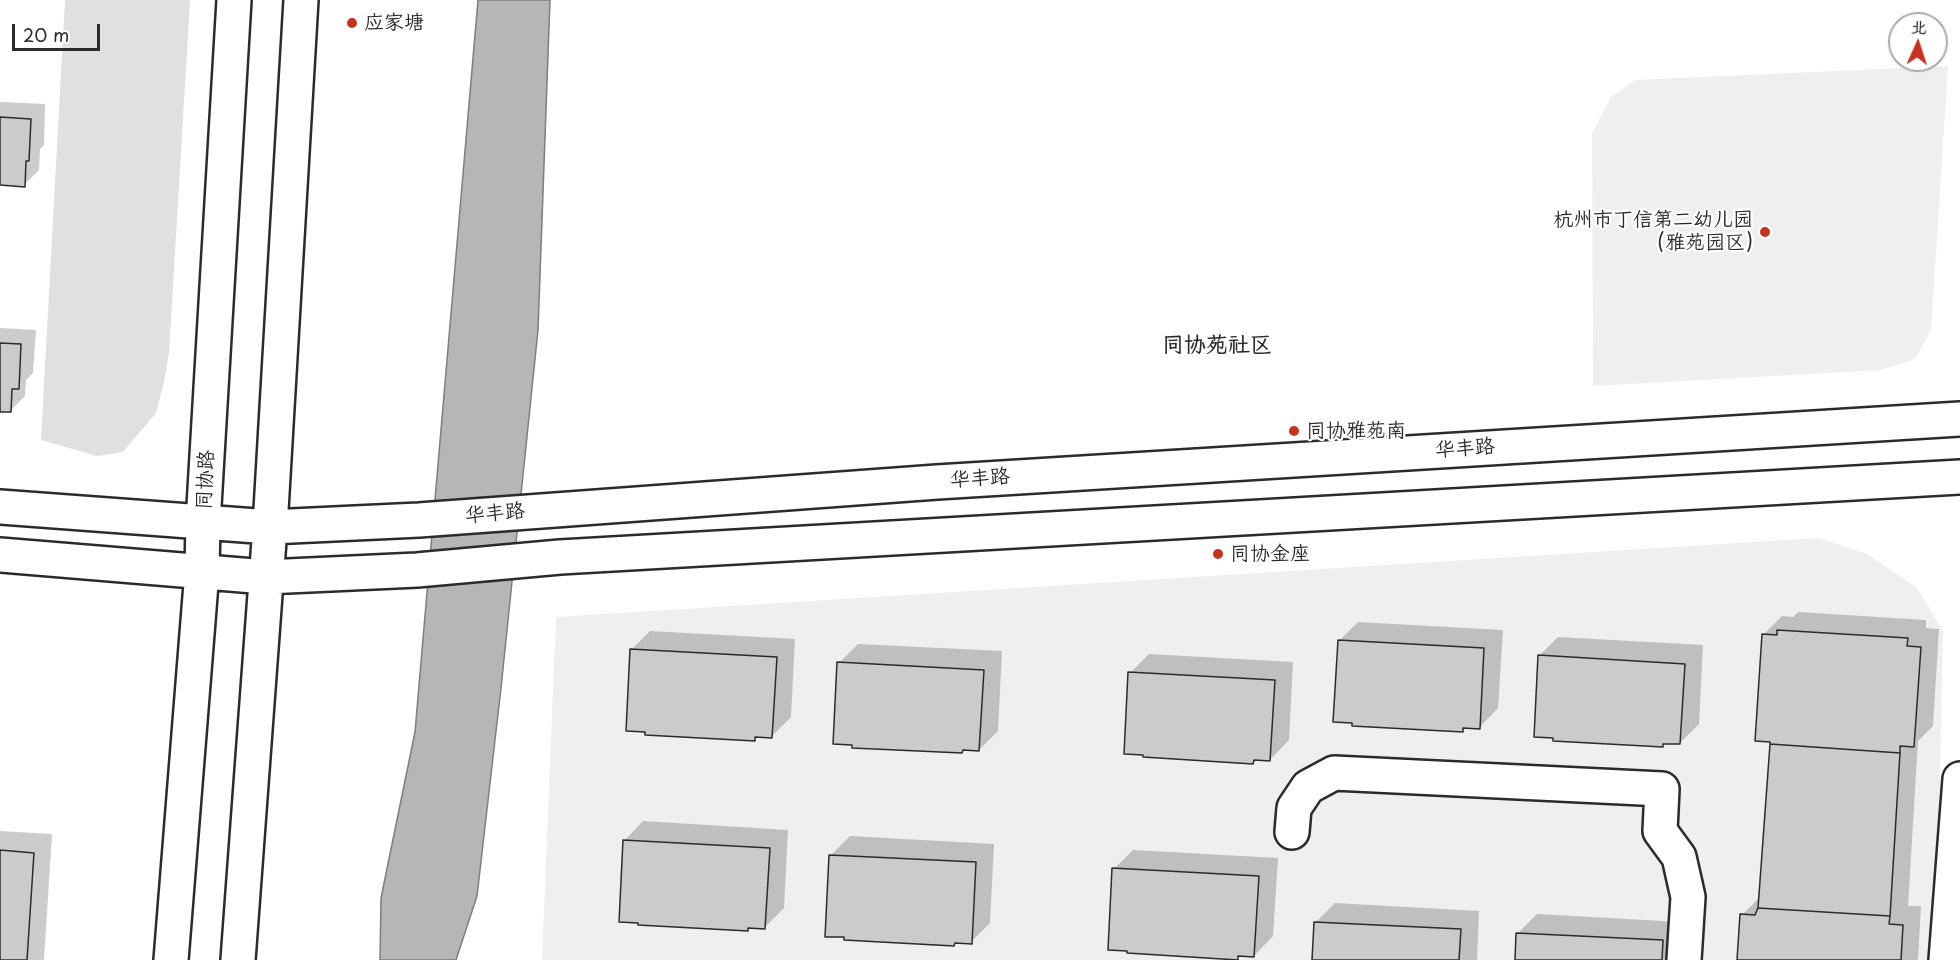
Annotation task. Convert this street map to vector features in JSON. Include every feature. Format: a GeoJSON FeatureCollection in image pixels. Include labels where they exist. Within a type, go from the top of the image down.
{"type":"FeatureCollection","features":[{"type":"Feature","properties":{"kind":"main road","name":"同协路"},"geometry":{"type":"LineString","coordinates":[[171,960],[202,571],[234,0]]}},
{"type":"Feature","properties":{"kind":"main road"},"geometry":{"type":"LineString","coordinates":[[238,960],[270,527],[301,0]]}},
{"type":"Feature","properties":{"kind":"main road","name":"华丰路"},"geometry":{"type":"LineString","coordinates":[[0,507],[270,527],[419,520],[925,483],[1960,419]]}},
{"type":"Feature","properties":{"kind":"main road"},"geometry":{"type":"LineString","coordinates":[[0,555],[266,577],[417,570],[560,557],[1960,477]]}},
{"type":"Feature","properties":{"kind":"main road"},"geometry":{"type":"LineString","coordinates":[[1292,832],[1294,808],[1308,787],[1334,773],[1662,789],[1660,831],[1679,857],[1688,897],[1684,960]]}},
{"type":"Feature","properties":{"kind":"main road"},"geometry":{"type":"LineString","coordinates":[[1946,960],[1960,778]]}},
{"type":"Feature","properties":{"kind":"shaded area"},"geometry":{"type":"Polygon","coordinates":[[[65,0],[190,0],[169,353],[164,382],[156,413],[123,452],[97,456],[41,440],[65,0]]]}},
{"type":"Feature","properties":{"kind":"shaded area"},"geometry":{"type":"Polygon","coordinates":[[[478,0],[550,0],[538,330],[477,896],[456,960],[380,960],[381,898],[415,732],[478,0]]]}},
{"type":"Feature","properties":{"kind":"shaded area","name":"杭州市丁信第二幼儿园 (雅苑园区)"},"geometry":{"type":"Polygon","coordinates":[[[1888,69],[1888,72],[1948,72],[1931,330],[1915,359],[1881,370],[1593,386],[1592,133],[1611,97],[1635,80],[1888,69]]]}},
{"type":"Feature","properties":{"kind":"shaded area","name":"同协金座"},"geometry":{"type":"Polygon","coordinates":[[[1819,538],[1867,554],[1917,588],[1943,631],[1936,960],[542,960],[556,617],[1819,538]]]}},
{"type":"Feature","properties":{"kind":"building"},"geometry":{"type":"Polygon","coordinates":[[[0,117],[31,119],[25,187],[0,185],[0,117]]]}},
{"type":"Feature","properties":{"kind":"building"},"geometry":{"type":"Polygon","coordinates":[[[0,343],[21,344],[19,389],[12,389],[11,412],[0,412],[0,343]]]}},
{"type":"Feature","properties":{"kind":"building"},"geometry":{"type":"Polygon","coordinates":[[[1777,630],[1908,638],[1907,646],[1921,647],[1914,747],[1900,746],[1900,753],[1755,741],[1762,634],[1777,635],[1777,630]]]}},
{"type":"Feature","properties":{"kind":"building"},"geometry":{"type":"Polygon","coordinates":[[[1338,640],[1484,648],[1480,729],[1463,728],[1463,732],[1352,726],[1352,723],[1333,722],[1338,640]]]}},
{"type":"Feature","properties":{"kind":"building"},"geometry":{"type":"Polygon","coordinates":[[[630,649],[777,657],[772,738],[755,737],[755,741],[645,735],[645,732],[626,731],[630,649]]]}},
{"type":"Feature","properties":{"kind":"building"},"geometry":{"type":"Polygon","coordinates":[[[1538,655],[1685,664],[1680,744],[1663,744],[1663,747],[1553,741],[1553,738],[1534,737],[1538,655]]]}},
{"type":"Feature","properties":{"kind":"building"},"geometry":{"type":"Polygon","coordinates":[[[837,662],[984,670],[979,751],[963,750],[962,753],[852,748],[852,745],[833,744],[837,662]]]}},
{"type":"Feature","properties":{"kind":"building"},"geometry":{"type":"Polygon","coordinates":[[[1128,672],[1275,680],[1270,761],[1254,760],[1253,764],[1124,754],[1128,672]]]}},
{"type":"Feature","properties":{"kind":"building"},"geometry":{"type":"Polygon","coordinates":[[[1770,744],[1900,753],[1890,916],[1758,908],[1770,744]]]}},
{"type":"Feature","properties":{"kind":"building"},"geometry":{"type":"Polygon","coordinates":[[[623,840],[770,848],[765,929],[748,928],[748,931],[619,922],[623,840]]]}},
{"type":"Feature","properties":{"kind":"building"},"geometry":{"type":"Polygon","coordinates":[[[0,850],[34,853],[27,960],[0,960],[0,850]]]}},
{"type":"Feature","properties":{"kind":"building"},"geometry":{"type":"Polygon","coordinates":[[[829,855],[976,862],[972,944],[955,943],[954,946],[825,937],[829,855]]]}},
{"type":"Feature","properties":{"kind":"building"},"geometry":{"type":"Polygon","coordinates":[[[1112,868],[1259,876],[1254,957],[1238,956],[1238,960],[1108,950],[1112,868]]]}},
{"type":"Feature","properties":{"kind":"building"},"geometry":{"type":"Polygon","coordinates":[[[1758,908],[1890,916],[1889,924],[1903,925],[1901,960],[1737,960],[1740,914],[1755,915],[1758,908]]]}},
{"type":"Feature","properties":{"kind":"building"},"geometry":{"type":"Polygon","coordinates":[[[1314,922],[1461,929],[1459,960],[1312,960],[1314,922]]]}},
{"type":"Feature","properties":{"kind":"building"},"geometry":{"type":"Polygon","coordinates":[[[1516,933],[1663,940],[1662,960],[1515,960],[1516,933]]]}},
{"type":"Feature","properties":{"kind":"place","name":"应家塘"},"geometry":{"type":"Point","coordinates":[352,23]}},
{"type":"Feature","properties":{"kind":"place","name":"杭州市丁信第二幼儿园 (雅苑园区)"},"geometry":{"type":"Point","coordinates":[1765,232]}},
{"type":"Feature","properties":{"kind":"place","name":"同协雅苑南"},"geometry":{"type":"Point","coordinates":[1294,431]}},
{"type":"Feature","properties":{"kind":"place","name":"同协金座"},"geometry":{"type":"Point","coordinates":[1218,554]}},
{"type":"Feature","properties":{"kind":"district","name":"同协苑社区"},"geometry":{"type":"Point","coordinates":[1217,346]}}]}
